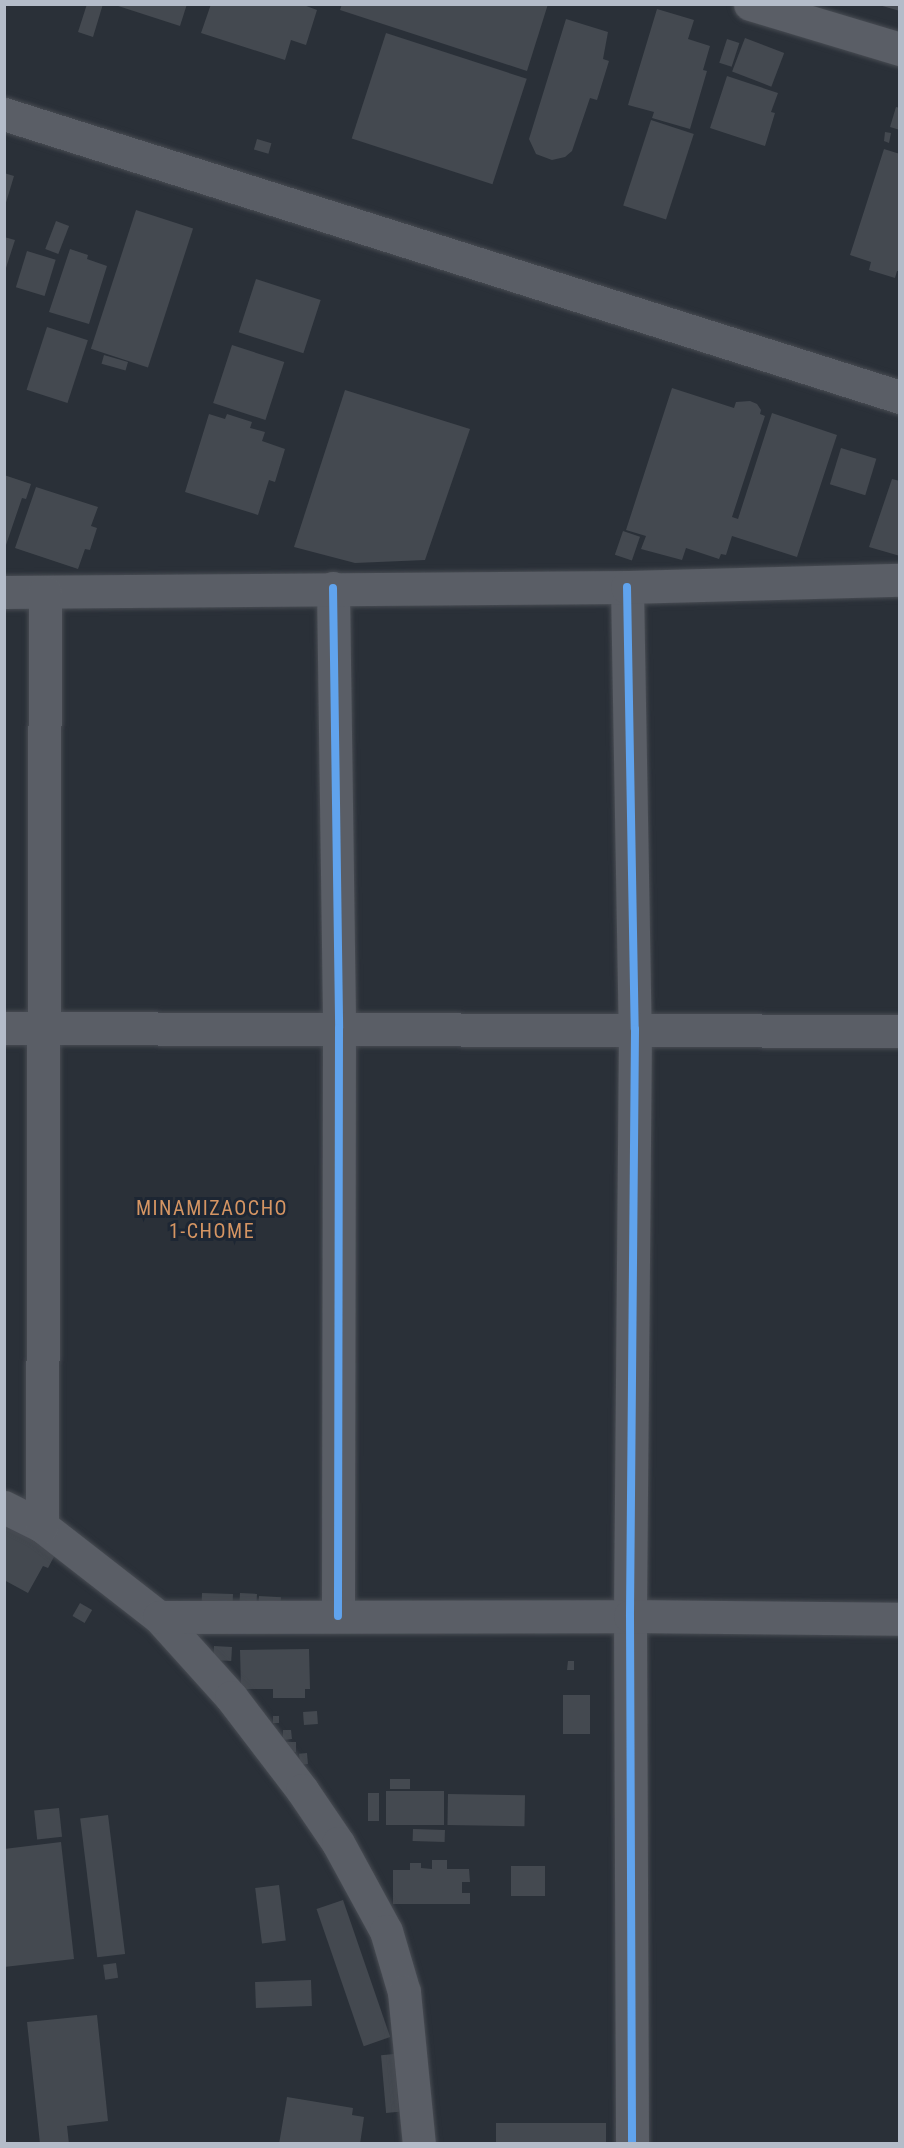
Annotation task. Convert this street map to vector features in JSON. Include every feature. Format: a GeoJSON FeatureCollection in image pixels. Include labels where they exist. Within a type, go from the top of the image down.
{"type":"FeatureCollection","features":[{"type":"Feature","properties":{"kind":"street"},"geometry":{"type":"LineString","coordinates":[[755,5],[900,49]]}},
{"type":"Feature","properties":{"kind":"street"},"geometry":{"type":"LineString","coordinates":[[4,114],[900,397]]}},
{"type":"Feature","properties":{"kind":"street"},"geometry":{"type":"LineString","coordinates":[[4,592],[627,587],[900,580]]}},
{"type":"Feature","properties":{"kind":"street"},"geometry":{"type":"LineString","coordinates":[[627,587],[635,1029],[630,1616],[632,2144]]}},
{"type":"Feature","properties":{"kind":"street"},"geometry":{"type":"LineString","coordinates":[[333,588],[339,1028],[338,1616]]}},
{"type":"Feature","properties":{"kind":"street"},"geometry":{"type":"LineString","coordinates":[[42,1526],[45,592]]}},
{"type":"Feature","properties":{"kind":"street"},"geometry":{"type":"LineString","coordinates":[[4,1028],[900,1030]]}},
{"type":"Feature","properties":{"kind":"street"},"geometry":{"type":"LineString","coordinates":[[4,1507],[42,1526],[159,1617],[231,1697],[302,1790],[338,1843],[374,1904],[386,1930],[404,1992],[419,2144]]}},
{"type":"Feature","properties":{"kind":"street"},"geometry":{"type":"LineString","coordinates":[[159,1617],[900,1618]]}},
{"type":"Feature","properties":{"kind":"building"},"geometry":{"type":"Polygon","coordinates":[[[87,4],[103,4],[93,37],[78,32],[87,4]]]}},
{"type":"Feature","properties":{"kind":"building"},"geometry":{"type":"Polygon","coordinates":[[[112,4],[187,4],[180,26],[112,4]]]}},
{"type":"Feature","properties":{"kind":"building"},"geometry":{"type":"Polygon","coordinates":[[[211,4],[301,4],[317,10],[306,45],[291,40],[285,60],[201,33],[211,4]]]}},
{"type":"Feature","properties":{"kind":"building"},"geometry":{"type":"Polygon","coordinates":[[[342,4],[548,4],[527,71],[340,10],[342,4]]]}},
{"type":"Feature","properties":{"kind":"building"},"geometry":{"type":"Polygon","coordinates":[[[900,4],[900,11],[879,5],[900,4]]]}},
{"type":"Feature","properties":{"kind":"building"},"geometry":{"type":"Polygon","coordinates":[[[657,9],[694,20],[688,39],[710,46],[703,70],[707,71],[690,129],[652,118],[654,112],[628,105],[657,9]]]}},
{"type":"Feature","properties":{"kind":"building"},"geometry":{"type":"Polygon","coordinates":[[[566,19],[608,32],[603,59],[609,61],[597,100],[590,98],[572,151],[565,157],[552,160],[536,154],[529,139],[566,19]]]}},
{"type":"Feature","properties":{"kind":"building"},"geometry":{"type":"Polygon","coordinates":[[[386,33],[527,79],[492,184],[352,139],[386,33]]]}},
{"type":"Feature","properties":{"kind":"building"},"geometry":{"type":"Polygon","coordinates":[[[745,38],[784,53],[771,87],[732,72],[745,38]]]}},
{"type":"Feature","properties":{"kind":"building"},"geometry":{"type":"Polygon","coordinates":[[[727,39],[739,43],[732,67],[719,63],[727,39]]]}},
{"type":"Feature","properties":{"kind":"building"},"geometry":{"type":"Polygon","coordinates":[[[727,76],[778,93],[771,112],[775,113],[765,146],[710,128],[727,76]]]}},
{"type":"Feature","properties":{"kind":"building"},"geometry":{"type":"Polygon","coordinates":[[[896,107],[900,108],[900,130],[890,127],[896,107]]]}},
{"type":"Feature","properties":{"kind":"building"},"geometry":{"type":"Polygon","coordinates":[[[651,120],[694,134],[666,220],[623,206],[651,120]]]}},
{"type":"Feature","properties":{"kind":"building"},"geometry":{"type":"Polygon","coordinates":[[[885,132],[891,133],[889,143],[884,141],[885,132]]]}},
{"type":"Feature","properties":{"kind":"building"},"geometry":{"type":"Polygon","coordinates":[[[257,139],[271,143],[268,154],[254,150],[257,139]]]}},
{"type":"Feature","properties":{"kind":"building"},"geometry":{"type":"Polygon","coordinates":[[[884,149],[900,154],[900,271],[897,271],[895,278],[869,270],[871,262],[850,255],[884,149]]]}},
{"type":"Feature","properties":{"kind":"building"},"geometry":{"type":"Polygon","coordinates":[[[4,173],[14,176],[5,206],[4,206],[4,173]]]}},
{"type":"Feature","properties":{"kind":"building"},"geometry":{"type":"Polygon","coordinates":[[[136,210],[193,229],[148,367],[91,349],[136,210]]]}},
{"type":"Feature","properties":{"kind":"building"},"geometry":{"type":"Polygon","coordinates":[[[56,221],[69,226],[58,254],[45,249],[56,221]]]}},
{"type":"Feature","properties":{"kind":"building"},"geometry":{"type":"Polygon","coordinates":[[[4,237],[15,240],[5,271],[4,271],[4,237]]]}},
{"type":"Feature","properties":{"kind":"building"},"geometry":{"type":"Polygon","coordinates":[[[70,249],[88,255],[87,259],[107,266],[89,324],[49,312],[70,249]]]}},
{"type":"Feature","properties":{"kind":"building"},"geometry":{"type":"Polygon","coordinates":[[[27,251],[56,260],[45,296],[16,287],[27,251]]]}},
{"type":"Feature","properties":{"kind":"building"},"geometry":{"type":"Polygon","coordinates":[[[256,279],[321,300],[303,353],[239,332],[256,279]]]}},
{"type":"Feature","properties":{"kind":"building"},"geometry":{"type":"Polygon","coordinates":[[[47,327],[88,340],[68,403],[27,390],[47,327]]]}},
{"type":"Feature","properties":{"kind":"building"},"geometry":{"type":"Polygon","coordinates":[[[232,345],[284,362],[265,420],[213,403],[232,345]]]}},
{"type":"Feature","properties":{"kind":"building"},"geometry":{"type":"Polygon","coordinates":[[[104,355],[128,362],[126,371],[102,364],[104,355]]]}},
{"type":"Feature","properties":{"kind":"building"},"geometry":{"type":"Polygon","coordinates":[[[672,388],[734,408],[736,402],[750,401],[757,404],[761,410],[760,414],[765,416],[732,517],[738,519],[772,413],[837,435],[797,557],[732,536],[726,555],[721,554],[719,559],[686,548],[682,560],[641,549],[646,536],[626,530],[672,388]]]}},
{"type":"Feature","properties":{"kind":"building"},"geometry":{"type":"Polygon","coordinates":[[[345,390],[470,429],[425,560],[355,563],[294,547],[345,390]]]}},
{"type":"Feature","properties":{"kind":"building"},"geometry":{"type":"Polygon","coordinates":[[[209,414],[225,419],[227,414],[252,422],[250,428],[265,432],[262,441],[285,449],[275,482],[269,480],[258,515],[185,492],[209,414]]]}},
{"type":"Feature","properties":{"kind":"building"},"geometry":{"type":"Polygon","coordinates":[[[841,448],[876,459],[865,495],[830,484],[841,448]]]}},
{"type":"Feature","properties":{"kind":"building"},"geometry":{"type":"Polygon","coordinates":[[[4,475],[31,484],[26,499],[22,498],[5,548],[4,475]]]}},
{"type":"Feature","properties":{"kind":"building"},"geometry":{"type":"Polygon","coordinates":[[[892,479],[900,481],[900,556],[869,547],[892,479]]]}},
{"type":"Feature","properties":{"kind":"building"},"geometry":{"type":"Polygon","coordinates":[[[36,487],[98,507],[91,526],[97,528],[90,550],[85,549],[78,569],[15,548],[36,487]]]}},
{"type":"Feature","properties":{"kind":"building"},"geometry":{"type":"Polygon","coordinates":[[[623,531],[640,537],[632,560],[615,555],[623,531]]]}},
{"type":"Feature","properties":{"kind":"building"},"geometry":{"type":"Polygon","coordinates":[[[4,1524],[56,1553],[48,1568],[43,1566],[28,1593],[4,1580],[4,1524]]]}},
{"type":"Feature","properties":{"kind":"building"},"geometry":{"type":"Polygon","coordinates":[[[202,1593],[233,1594],[232,1612],[201,1611],[202,1593]]]}},
{"type":"Feature","properties":{"kind":"building"},"geometry":{"type":"Polygon","coordinates":[[[240,1593],[257,1594],[256,1610],[239,1609],[240,1593]]]}},
{"type":"Feature","properties":{"kind":"building"},"geometry":{"type":"Polygon","coordinates":[[[259,1596],[281,1597],[280,1608],[258,1607],[259,1596]]]}},
{"type":"Feature","properties":{"kind":"building"},"geometry":{"type":"Polygon","coordinates":[[[80,1603],[92,1610],[85,1623],[72,1616],[80,1603]]]}},
{"type":"Feature","properties":{"kind":"building"},"geometry":{"type":"Polygon","coordinates":[[[214,1646],[232,1647],[231,1661],[213,1660],[214,1646]]]}},
{"type":"Feature","properties":{"kind":"building"},"geometry":{"type":"Polygon","coordinates":[[[309,1649],[310,1689],[305,1689],[305,1698],[273,1698],[273,1689],[241,1689],[240,1650],[309,1649]]]}},
{"type":"Feature","properties":{"kind":"building"},"geometry":{"type":"Polygon","coordinates":[[[568,1661],[574,1661],[574,1670],[567,1670],[568,1661]]]}},
{"type":"Feature","properties":{"kind":"building"},"geometry":{"type":"Polygon","coordinates":[[[563,1695],[590,1695],[590,1734],[563,1734],[563,1695]]]}},
{"type":"Feature","properties":{"kind":"building"},"geometry":{"type":"Polygon","coordinates":[[[317,1711],[318,1724],[304,1725],[303,1712],[317,1711]]]}},
{"type":"Feature","properties":{"kind":"building"},"geometry":{"type":"Polygon","coordinates":[[[273,1716],[279,1716],[279,1723],[273,1723],[273,1716]]]}},
{"type":"Feature","properties":{"kind":"building"},"geometry":{"type":"Polygon","coordinates":[[[283,1730],[291,1730],[292,1739],[283,1740],[283,1730]]]}},
{"type":"Feature","properties":{"kind":"building"},"geometry":{"type":"Polygon","coordinates":[[[287,1742],[296,1742],[296,1752],[287,1752],[287,1742]]]}},
{"type":"Feature","properties":{"kind":"building"},"geometry":{"type":"Polygon","coordinates":[[[307,1753],[308,1764],[300,1765],[299,1754],[307,1753]]]}},
{"type":"Feature","properties":{"kind":"building"},"geometry":{"type":"Polygon","coordinates":[[[390,1779],[410,1779],[410,1789],[390,1789],[390,1779]]]}},
{"type":"Feature","properties":{"kind":"building"},"geometry":{"type":"Polygon","coordinates":[[[386,1791],[444,1791],[444,1825],[386,1825],[386,1791]]]}},
{"type":"Feature","properties":{"kind":"building"},"geometry":{"type":"Polygon","coordinates":[[[368,1793],[379,1793],[379,1821],[368,1821],[368,1793]]]}},
{"type":"Feature","properties":{"kind":"building"},"geometry":{"type":"Polygon","coordinates":[[[448,1794],[525,1795],[524,1826],[447,1825],[448,1794]]]}},
{"type":"Feature","properties":{"kind":"building"},"geometry":{"type":"Polygon","coordinates":[[[59,1808],[62,1837],[37,1839],[34,1811],[59,1808]]]}},
{"type":"Feature","properties":{"kind":"building"},"geometry":{"type":"Polygon","coordinates":[[[108,1815],[125,1954],[97,1957],[80,1818],[108,1815]]]}},
{"type":"Feature","properties":{"kind":"building"},"geometry":{"type":"Polygon","coordinates":[[[413,1829],[445,1830],[445,1842],[413,1841],[413,1829]]]}},
{"type":"Feature","properties":{"kind":"building"},"geometry":{"type":"Polygon","coordinates":[[[61,1842],[74,1959],[4,1967],[4,1849],[61,1842]]]}},
{"type":"Feature","properties":{"kind":"building"},"geometry":{"type":"Polygon","coordinates":[[[432,1860],[447,1860],[447,1869],[469,1869],[470,1882],[462,1882],[462,1893],[470,1893],[470,1904],[393,1904],[393,1870],[410,1870],[410,1863],[421,1863],[421,1868],[432,1869],[432,1860]]]}},
{"type":"Feature","properties":{"kind":"building"},"geometry":{"type":"Polygon","coordinates":[[[511,1866],[545,1866],[545,1896],[511,1896],[511,1866]]]}},
{"type":"Feature","properties":{"kind":"building"},"geometry":{"type":"Polygon","coordinates":[[[279,1885],[286,1941],[262,1944],[255,1888],[279,1885]]]}},
{"type":"Feature","properties":{"kind":"building"},"geometry":{"type":"Polygon","coordinates":[[[343,1900],[390,2037],[364,2046],[317,1909],[343,1900]]]}},
{"type":"Feature","properties":{"kind":"building"},"geometry":{"type":"Polygon","coordinates":[[[116,1963],[118,1978],[105,1980],[103,1965],[116,1963]]]}},
{"type":"Feature","properties":{"kind":"building"},"geometry":{"type":"Polygon","coordinates":[[[311,1980],[312,2006],[256,2008],[255,1982],[311,1980]]]}},
{"type":"Feature","properties":{"kind":"building"},"geometry":{"type":"Polygon","coordinates":[[[97,2015],[108,2121],[67,2126],[69,2144],[40,2144],[27,2022],[97,2015]]]}},
{"type":"Feature","properties":{"kind":"building"},"geometry":{"type":"Polygon","coordinates":[[[394,2054],[399,2112],[386,2113],[381,2055],[394,2054]]]}},
{"type":"Feature","properties":{"kind":"building"},"geometry":{"type":"Polygon","coordinates":[[[287,2097],[353,2108],[352,2115],[364,2117],[360,2144],[279,2144],[287,2097]]]}},
{"type":"Feature","properties":{"kind":"building"},"geometry":{"type":"Polygon","coordinates":[[[496,2123],[606,2123],[606,2144],[496,2144],[496,2123]]]}},
{"type":"Feature","properties":{"kind":"cycle path"},"geometry":{"type":"LineString","coordinates":[[627,587],[635,1029],[630,1616],[632,2144]]}},
{"type":"Feature","properties":{"kind":"cycle path"},"geometry":{"type":"LineString","coordinates":[[333,588],[339,1028],[338,1616]]}},
{"type":"Feature","properties":{"kind":"district","name":"MINAMIZAOCHO 1-CHOME"},"geometry":{"type":"Point","coordinates":[212,1220]}}]}
